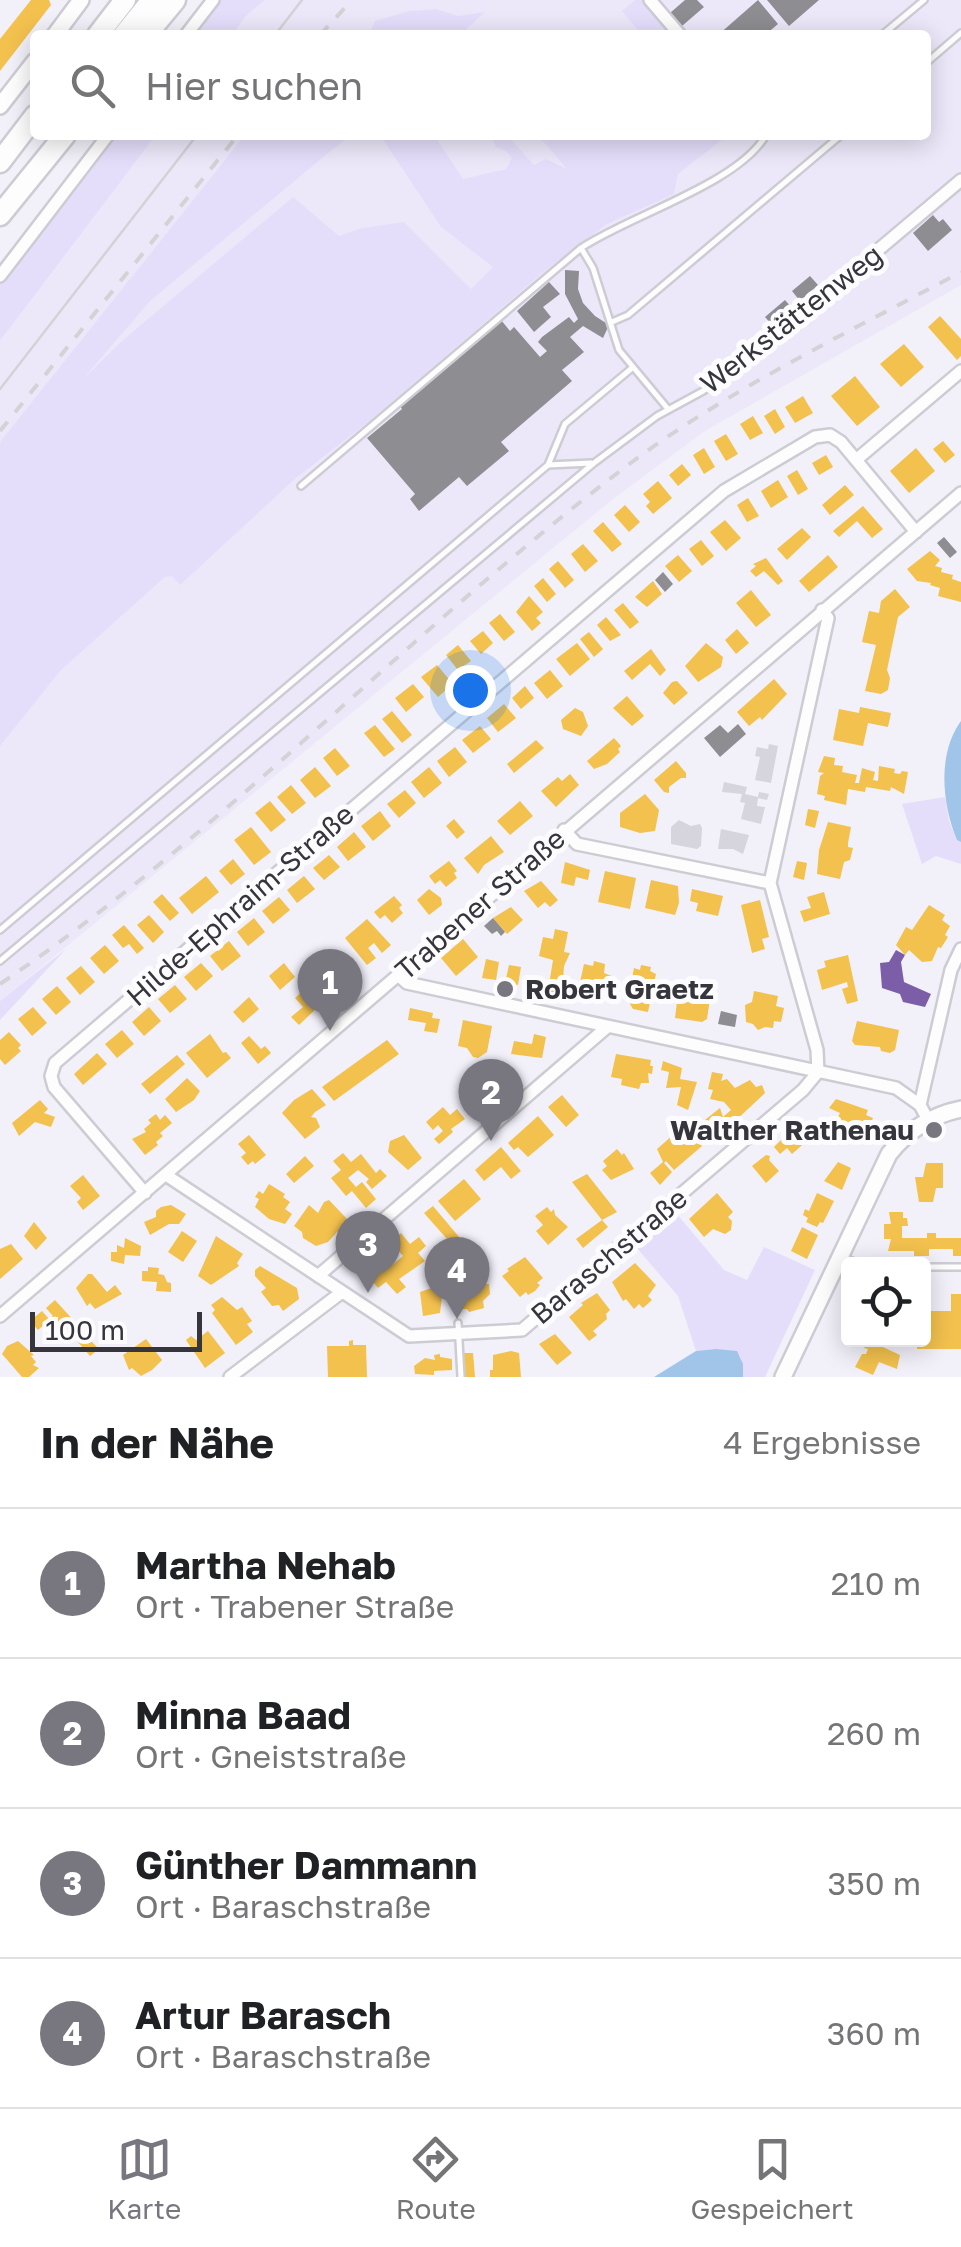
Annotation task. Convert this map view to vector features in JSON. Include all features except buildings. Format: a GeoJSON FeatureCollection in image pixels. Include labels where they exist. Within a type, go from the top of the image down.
{"type":"FeatureCollection","features":[{"type":"Feature","properties":{"kind":"highway"},"geometry":{"type":"LineString","coordinates":[[102,30],[124,0]]}},
{"type":"Feature","properties":{"kind":"highway"},"geometry":{"type":"LineString","coordinates":[[128,30],[152,0]]}},
{"type":"Feature","properties":{"kind":"highway"},"geometry":{"type":"LineString","coordinates":[[150,30],[175,0]]}},
{"type":"Feature","properties":{"kind":"highway"},"geometry":{"type":"LineString","coordinates":[[0,162],[30,123]]}},
{"type":"Feature","properties":{"kind":"highway"},"geometry":{"type":"LineString","coordinates":[[0,198],[43,140]]}},
{"type":"Feature","properties":{"kind":"highway"},"geometry":{"type":"LineString","coordinates":[[0,215],[61,140]]}},
{"type":"Feature","properties":{"kind":"main road"},"geometry":{"type":"LineString","coordinates":[[58,30],[81,0]]}},
{"type":"Feature","properties":{"kind":"main road"},"geometry":{"type":"LineString","coordinates":[[0,106],[6,86],[30,64]]}},
{"type":"Feature","properties":{"kind":"main road"},"geometry":{"type":"LineString","coordinates":[[782,1377],[889,1154],[913,1129],[961,1110]]}},
{"type":"Feature","properties":{"kind":"street"},"geometry":{"type":"LineString","coordinates":[[190,30],[212,0]]}},
{"type":"Feature","properties":{"kind":"street"},"geometry":{"type":"LineString","coordinates":[[650,0],[676,30]]}},
{"type":"Feature","properties":{"kind":"street"},"geometry":{"type":"LineString","coordinates":[[0,276],[104,140]]}},
{"type":"Feature","properties":{"kind":"street","name":"Werkstättenweg"},"geometry":{"type":"LineString","coordinates":[[878,250],[961,180]]}},
{"type":"Feature","properties":{"kind":"street"},"geometry":{"type":"LineString","coordinates":[[856,460],[961,371]]}},
{"type":"Feature","properties":{"kind":"street","name":"Hilde-Ephraim-Straße"},"geometry":{"type":"LineString","coordinates":[[145,1193],[54,1087],[50,1076],[55,1063],[724,491],[823,435],[837,438],[916,532]]}},
{"type":"Feature","properties":{"kind":"street","name":"Trabener Straße"},"geometry":{"type":"LineString","coordinates":[[0,1316],[961,493]]}},
{"type":"Feature","properties":{"kind":"street"},"geometry":{"type":"LineString","coordinates":[[818,1072],[819,1059],[770,883],[828,618],[822,610]]}},
{"type":"Feature","properties":{"kind":"street"},"geometry":{"type":"LineString","coordinates":[[564,830],[577,844],[770,883]]}},
{"type":"Feature","properties":{"kind":"street"},"geometry":{"type":"LineString","coordinates":[[920,1104],[951,970],[961,948]]}},
{"type":"Feature","properties":{"kind":"street"},"geometry":{"type":"LineString","coordinates":[[399,976],[407,983],[606,1028],[896,1088],[910,1094],[928,1120]]}},
{"type":"Feature","properties":{"kind":"street"},"geometry":{"type":"LineString","coordinates":[[318,1276],[606,1028]]}},
{"type":"Feature","properties":{"kind":"street","name":"Baraschstraße"},"geometry":{"type":"LineString","coordinates":[[166,1175],[409,1336],[458,1328],[522,1330],[773,1116],[818,1072]]}},
{"type":"Feature","properties":{"kind":"street"},"geometry":{"type":"LineString","coordinates":[[230,1377],[342,1292]]}},
{"type":"Feature","properties":{"kind":"lane"},"geometry":{"type":"LineString","coordinates":[[888,30],[924,0]]}},
{"type":"Feature","properties":{"kind":"lane"},"geometry":{"type":"LineString","coordinates":[[931,59],[961,33]]}},
{"type":"Feature","properties":{"kind":"lane"},"geometry":{"type":"LineString","coordinates":[[301,486],[581,248],[605,232],[712,182],[762,140]]}},
{"type":"Feature","properties":{"kind":"lane"},"geometry":{"type":"LineString","coordinates":[[612,322],[628,315],[835,140]]}},
{"type":"Feature","properties":{"kind":"lane"},"geometry":{"type":"LineString","coordinates":[[581,248],[593,268],[619,350],[668,409]]}},
{"type":"Feature","properties":{"kind":"lane","name":"Werkstättenweg"},"geometry":{"type":"LineString","coordinates":[[0,961],[594,463],[668,409],[748,361],[878,250]]}},
{"type":"Feature","properties":{"kind":"lane"},"geometry":{"type":"LineString","coordinates":[[0,930],[548,465],[565,424],[632,368]]}},
{"type":"Feature","properties":{"kind":"lane"},"geometry":{"type":"LineString","coordinates":[[548,465],[594,463]]}},
{"type":"Feature","properties":{"kind":"lane"},"geometry":{"type":"LineString","coordinates":[[931,1267],[961,1267]]}},
{"type":"Feature","properties":{"kind":"lane"},"geometry":{"type":"LineString","coordinates":[[458,1328],[461,1377]]}},
{"type":"Feature","properties":{"kind":"shaded area"},"geometry":{"type":"Polygon","coordinates":[[[217,0],[265,0],[236,30],[194,30],[217,0]]]}},
{"type":"Feature","properties":{"kind":"shaded area"},"geometry":{"type":"Polygon","coordinates":[[[265,0],[961,0],[961,285],[705,431],[613,499],[0,1001],[0,341],[152,140],[931,140],[931,30],[236,30],[265,0]]]}},
{"type":"Feature","properties":{"kind":"shaded area"},"geometry":{"type":"Polygon","coordinates":[[[635,0],[643,0],[669,30],[638,30],[622,11],[635,0]]]}},
{"type":"Feature","properties":{"kind":"shaded area"},"geometry":{"type":"Polygon","coordinates":[[[436,9],[458,16],[485,12],[465,30],[371,30],[375,21],[409,11],[436,9]]]}},
{"type":"Feature","properties":{"kind":"shaded area"},"geometry":{"type":"Polygon","coordinates":[[[109,140],[152,140],[0,341],[0,282],[109,140]]]}},
{"type":"Feature","properties":{"kind":"shaded area"},"geometry":{"type":"Polygon","coordinates":[[[241,140],[344,140],[150,301],[83,379],[123,340],[293,197],[339,236],[404,222],[471,289],[493,267],[441,227],[383,140],[437,140],[463,179],[506,169],[512,158],[496,147],[493,140],[512,140],[534,165],[546,159],[567,169],[542,140],[722,140],[678,174],[674,194],[607,224],[547,269],[372,419],[296,478],[180,585],[172,576],[165,577],[61,670],[0,746],[0,442],[241,140]]]}},
{"type":"Feature","properties":{"kind":"shaded area"},"geometry":{"type":"Polygon","coordinates":[[[945,797],[949,821],[961,842],[961,864],[936,856],[922,864],[902,804],[945,797]]]}},
{"type":"Feature","properties":{"kind":"shaded area"},"geometry":{"type":"Polygon","coordinates":[[[66,949],[0,1020],[0,1001],[66,949]]]}},
{"type":"Feature","properties":{"kind":"shaded area"},"geometry":{"type":"Polygon","coordinates":[[[676,1213],[724,1270],[747,1280],[764,1247],[815,1270],[765,1377],[743,1377],[740,1356],[716,1349],[696,1351],[678,1296],[636,1247],[676,1213]]]}},
{"type":"Feature","properties":{"kind":"water"},"geometry":{"type":"Polygon","coordinates":[[[961,721],[961,842],[952,826],[944,779],[948,748],[961,721]]]}},
{"type":"Feature","properties":{"kind":"water"},"geometry":{"type":"Polygon","coordinates":[[[696,1351],[737,1351],[743,1377],[654,1377],[696,1351]]]}},
{"type":"Feature","properties":{"kind":"tram line"},"geometry":{"type":"LineString","coordinates":[[279,30],[302,0]]}},
{"type":"Feature","properties":{"kind":"tram line"},"geometry":{"type":"LineString","coordinates":[[0,389],[193,140]]}},
{"type":"Feature","properties":{"kind":"railway"},"geometry":{"type":"LineString","coordinates":[[325,30],[352,0]]}},
{"type":"Feature","properties":{"kind":"railway"},"geometry":{"type":"LineString","coordinates":[[0,431],[234,140]]}},
{"type":"Feature","properties":{"kind":"railway"},"geometry":{"type":"LineString","coordinates":[[0,984],[163,861],[473,591],[632,462],[751,384],[961,272]]}},
{"type":"Feature","properties":{"kind":"place","name":"Robert Graetz"},"geometry":{"type":"Point","coordinates":[505,989]}},
{"type":"Feature","properties":{"kind":"place","name":"Martha Nehab"},"geometry":{"type":"Point","coordinates":[330,1031]}},
{"type":"Feature","properties":{"kind":"place","name":"Walther Rathenau"},"geometry":{"type":"Point","coordinates":[934,1130]}},
{"type":"Feature","properties":{"kind":"place","name":"Minna Baad"},"geometry":{"type":"Point","coordinates":[491,1141]}},
{"type":"Feature","properties":{"kind":"place","name":"Günther Dammann"},"geometry":{"type":"Point","coordinates":[368,1293]}},
{"type":"Feature","properties":{"kind":"place","name":"Artur Barasch"},"geometry":{"type":"Point","coordinates":[457,1319]}}]}
